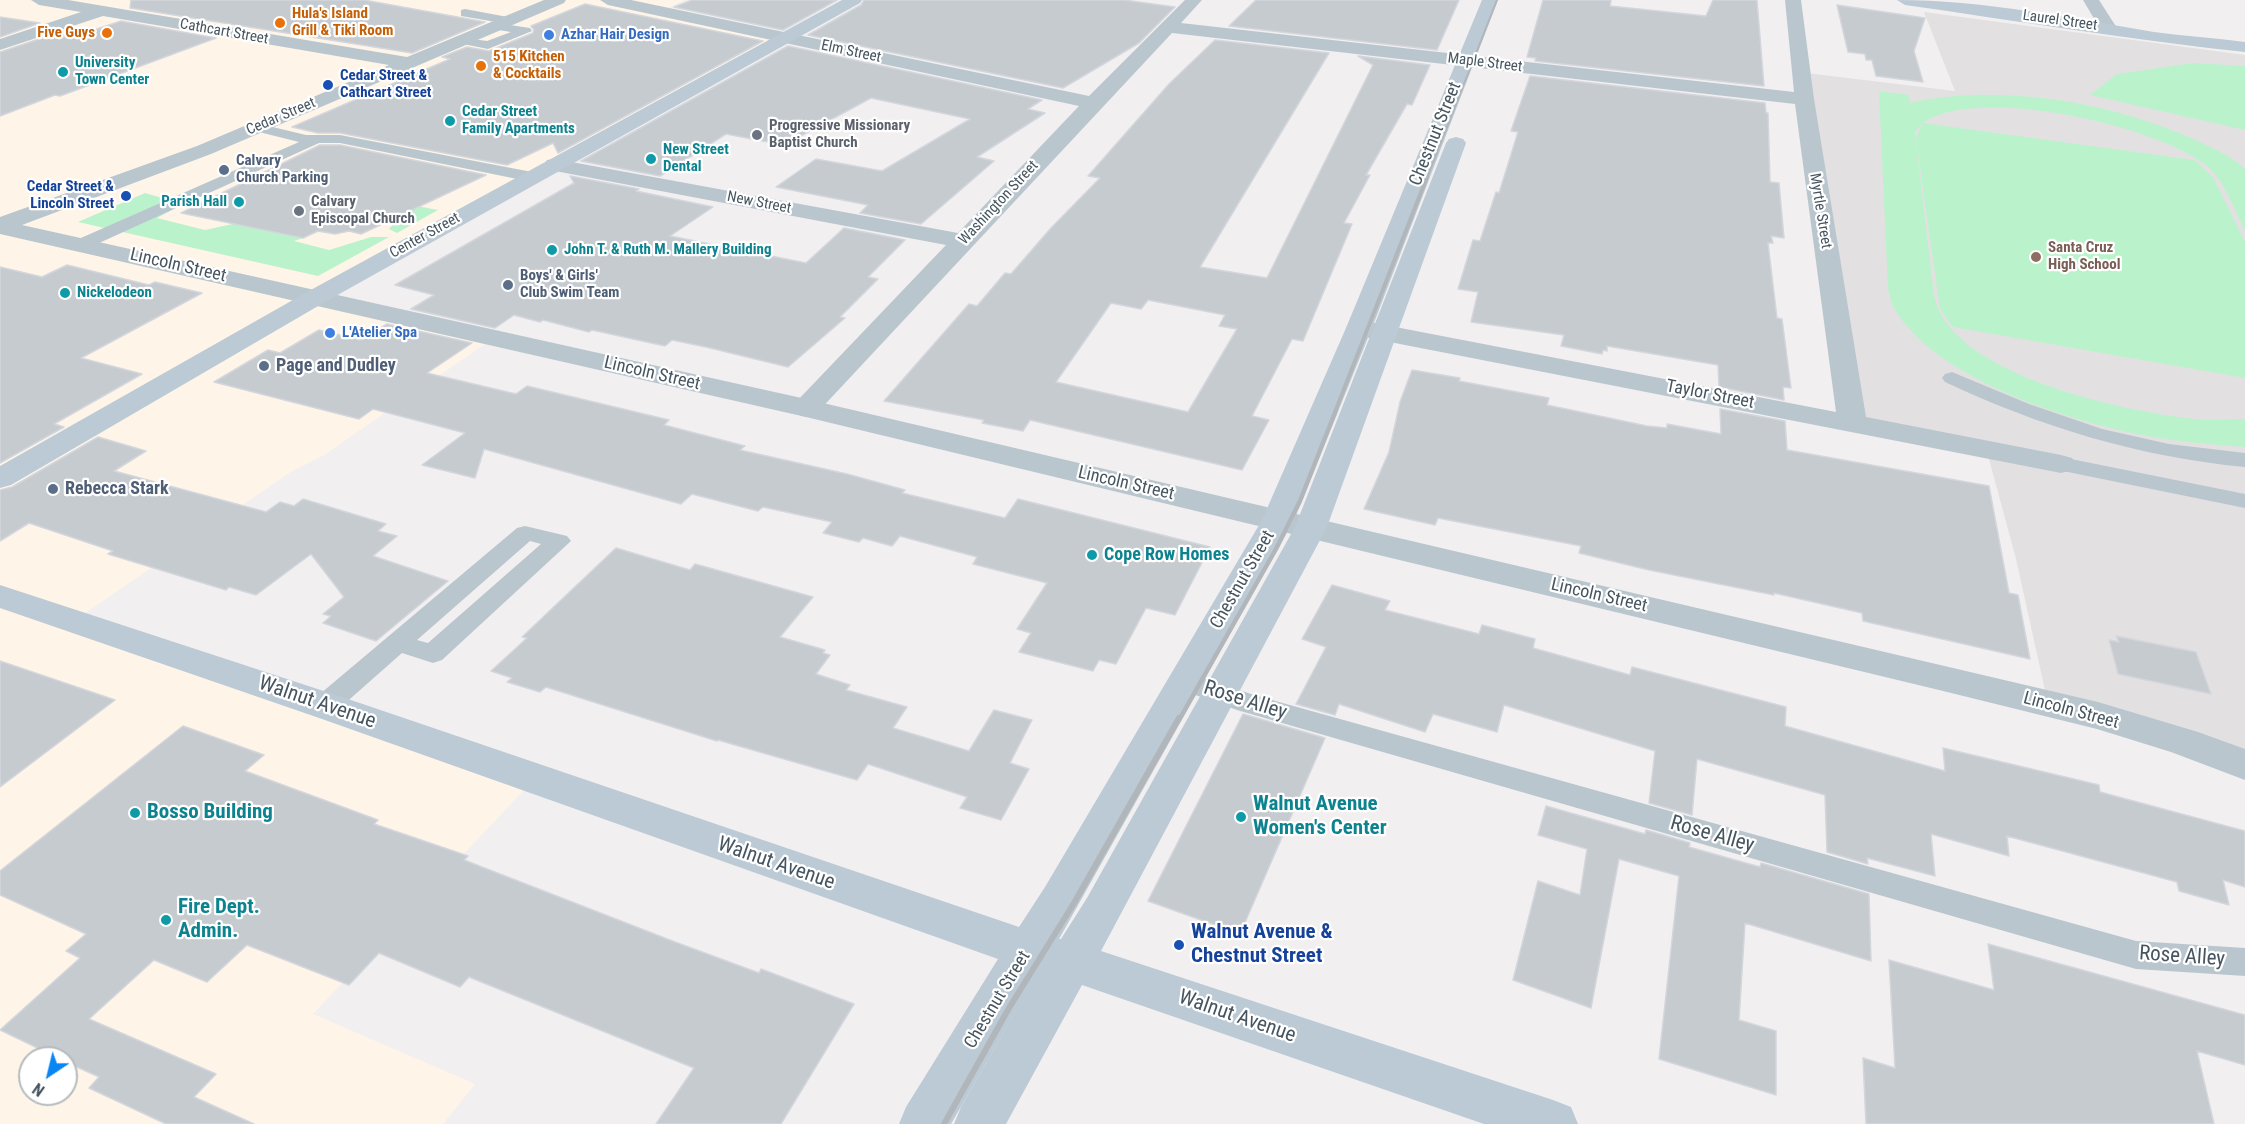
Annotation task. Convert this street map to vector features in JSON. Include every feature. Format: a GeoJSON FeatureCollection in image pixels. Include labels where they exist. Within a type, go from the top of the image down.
{"type":"FeatureCollection","features":[{"type":"Feature","properties":{"kind":"main road","name":"Center Street"},"geometry":{"type":"LineString","coordinates":[[0,479],[316,297],[854,0]]}},
{"type":"Feature","properties":{"kind":"main road","name":"Chestnut Street"},"geometry":{"type":"LineString","coordinates":[[1476,62],[1490,0]]}},
{"type":"Feature","properties":{"kind":"main road","name":"Chestnut Street"},"geometry":{"type":"LineString","coordinates":[[979,1124],[1071,961],[1102,911],[1221,693],[1372,331],[1476,62],[1508,0]]}},
{"type":"Feature","properties":{"kind":"main road","name":"Laurel Street"},"geometry":{"type":"LineString","coordinates":[[1905,0],[1933,2],[2108,28],[2140,35],[2245,47]]}},
{"type":"Feature","properties":{"kind":"main road","name":"Chestnut Street"},"geometry":{"type":"LineString","coordinates":[[924,1124],[1060,900],[1185,681],[1292,523]]}},
{"type":"Feature","properties":{"kind":"main road","name":"Walnut Avenue"},"geometry":{"type":"LineString","coordinates":[[0,596],[324,706],[929,917],[1071,961],[1554,1124]]}},
{"type":"Feature","properties":{"kind":"street","name":"Cathcart Street"},"geometry":{"type":"LineString","coordinates":[[39,0],[409,63]]}},
{"type":"Feature","properties":{"kind":"street"},"geometry":{"type":"LineString","coordinates":[[101,11],[108,5],[123,0]]}},
{"type":"Feature","properties":{"kind":"street"},"geometry":{"type":"LineString","coordinates":[[0,45],[101,11],[143,0]]}},
{"type":"Feature","properties":{"kind":"street","name":"Cedar Street"},"geometry":{"type":"LineString","coordinates":[[0,226],[177,160],[558,0]]}},
{"type":"Feature","properties":{"kind":"street","name":"Elm Street"},"geometry":{"type":"LineString","coordinates":[[608,0],[1093,103]]}},
{"type":"Feature","properties":{"kind":"street","name":"Washington Street"},"geometry":{"type":"LineString","coordinates":[[806,408],[1093,103],[1194,0]]}},
{"type":"Feature","properties":{"kind":"street","name":"Myrtle Street"},"geometry":{"type":"LineString","coordinates":[[1793,0],[1804,99],[1852,422]]}},
{"type":"Feature","properties":{"kind":"street"},"geometry":{"type":"LineString","coordinates":[[2091,0],[2108,28]]}},
{"type":"Feature","properties":{"kind":"street","name":"Maple Street"},"geometry":{"type":"LineString","coordinates":[[1167,27],[1804,99]]}},
{"type":"Feature","properties":{"kind":"street","name":"New Street"},"geometry":{"type":"LineString","coordinates":[[555,165],[963,241]]}},
{"type":"Feature","properties":{"kind":"street","name":"Lincoln Street"},"geometry":{"type":"LineString","coordinates":[[0,226],[806,408],[2098,716],[2184,742],[2245,765]]}},
{"type":"Feature","properties":{"kind":"street","name":"Taylor Street"},"geometry":{"type":"LineString","coordinates":[[1372,331],[2061,464]]}},
{"type":"Feature","properties":{"kind":"lane"},"geometry":{"type":"LineString","coordinates":[[463,40],[488,45],[526,31],[465,13]]}},
{"type":"Feature","properties":{"kind":"lane"},"geometry":{"type":"LineString","coordinates":[[256,127],[317,139],[340,140],[532,177]]}},
{"type":"Feature","properties":{"kind":"lane"},"geometry":{"type":"LineString","coordinates":[[80,244],[317,139]]}},
{"type":"Feature","properties":{"kind":"lane"},"geometry":{"type":"LineString","coordinates":[[1952,378],[2012,406],[2110,438],[2174,452],[2245,460]]}},
{"type":"Feature","properties":{"kind":"lane"},"geometry":{"type":"LineString","coordinates":[[2061,464],[2245,501]]}},
{"type":"Feature","properties":{"kind":"lane"},"geometry":{"type":"LineString","coordinates":[[324,706],[397,643],[525,533],[559,541],[433,654],[397,643]]}},
{"type":"Feature","properties":{"kind":"lane","name":"Rose Alley"},"geometry":{"type":"LineString","coordinates":[[1185,681],[1258,706],[2136,955],[2245,962]]}},
{"type":"Feature","properties":{"kind":"shaded area"},"geometry":{"type":"Polygon","coordinates":[[[0,0],[685,0],[663,10],[783,38],[317,296],[495,337],[324,455],[289,473],[81,616],[540,773],[313,1014],[475,1084],[443,1124],[0,1124],[0,0]]]}},
{"type":"Feature","properties":{"kind":"shaded area","name":"Santa Cruz High School"},"geometry":{"type":"Polygon","coordinates":[[[1924,12],[2245,55],[2245,759],[2048,704],[2016,559],[1986,448],[1853,422],[1798,72],[1955,91],[1924,12]]]}},
{"type":"Feature","properties":{"kind":"green space"},"geometry":{"type":"Polygon","coordinates":[[[2193,63],[2245,66],[2245,130],[2090,95],[2117,74],[2193,63]]]}},
{"type":"Feature","properties":{"kind":"green space"},"geometry":{"type":"Polygon","coordinates":[[[1879,91],[1909,95],[1910,103],[1945,97],[1982,95],[2059,100],[2097,107],[2169,129],[2219,151],[2245,169],[2245,230],[2225,189],[2208,167],[2184,152],[2151,137],[2068,115],[2024,109],[1983,108],[1949,112],[1923,123],[2194,160],[2213,177],[2245,242],[2245,378],[1953,327],[1941,310],[1946,323],[1971,347],[2005,368],[2086,398],[2128,408],[2201,420],[2245,419],[2245,447],[2197,443],[2119,430],[2027,402],[1965,372],[1937,354],[1913,333],[1894,308],[1888,289],[1879,91]],[[1922,124],[1915,132],[1934,295],[1940,308],[1916,139],[1922,124]]]}},
{"type":"Feature","properties":{"kind":"green space"},"geometry":{"type":"Polygon","coordinates":[[[145,193],[183,204],[157,218],[205,230],[237,223],[303,238],[294,241],[329,250],[371,237],[389,237],[318,276],[78,222],[145,193]]]}},
{"type":"Feature","properties":{"kind":"green space"},"geometry":{"type":"Polygon","coordinates":[[[381,199],[438,210],[397,233],[389,229],[396,218],[381,199]]]}},
{"type":"Feature","properties":{"kind":"building"},"geometry":{"type":"Polygon","coordinates":[[[131,0],[364,0],[485,22],[412,53],[130,8],[131,0]]]}},
{"type":"Feature","properties":{"kind":"building"},"geometry":{"type":"Polygon","coordinates":[[[692,0],[837,0],[783,30],[674,7],[692,0]]]}},
{"type":"Feature","properties":{"kind":"building"},"geometry":{"type":"Polygon","coordinates":[[[864,0],[1124,0],[1175,7],[1139,43],[1063,88],[808,35],[861,5],[864,0]]]}},
{"type":"Feature","properties":{"kind":"building"},"geometry":{"type":"Polygon","coordinates":[[[1256,0],[1459,0],[1437,50],[1229,26],[1256,0]]]}},
{"type":"Feature","properties":{"kind":"building"},"geometry":{"type":"Polygon","coordinates":[[[1543,0],[1611,0],[1610,6],[1706,16],[1713,0],[1757,0],[1764,86],[1535,61],[1536,58],[1527,57],[1543,0]]]}},
{"type":"Feature","properties":{"kind":"building"},"geometry":{"type":"Polygon","coordinates":[[[585,4],[763,41],[558,153],[553,143],[507,165],[340,133],[318,133],[292,127],[450,59],[442,57],[467,47],[489,51],[533,33],[531,26],[585,4]]]}},
{"type":"Feature","properties":{"kind":"building"},"geometry":{"type":"Polygon","coordinates":[[[1837,5],[1925,18],[1914,51],[1923,82],[1876,76],[1872,60],[1866,60],[1865,54],[1848,52],[1837,5]]]}},
{"type":"Feature","properties":{"kind":"building"},"geometry":{"type":"Polygon","coordinates":[[[0,17],[40,23],[0,37],[0,17]]]}},
{"type":"Feature","properties":{"kind":"building","name":"University Town Center"},"geometry":{"type":"Polygon","coordinates":[[[121,21],[216,38],[0,116],[0,52],[72,28],[91,31],[121,21]]]}},
{"type":"Feature","properties":{"kind":"building"},"geometry":{"type":"Polygon","coordinates":[[[1215,40],[1329,53],[1200,267],[1267,278],[1373,65],[1358,56],[1430,65],[1412,105],[1407,104],[1366,175],[1370,175],[1344,223],[1352,224],[1303,341],[1292,339],[1252,416],[1269,420],[1242,470],[1030,420],[1023,431],[982,423],[984,420],[884,401],[969,304],[977,306],[1005,273],[1011,274],[1051,228],[1100,178],[1088,176],[1169,84],[1215,40]],[[1148,300],[1141,309],[1111,303],[1056,382],[1188,412],[1237,329],[1219,326],[1225,315],[1148,300]]]}},
{"type":"Feature","properties":{"kind":"building"},"geometry":{"type":"Polygon","coordinates":[[[788,46],[1042,100],[1028,109],[1045,113],[977,157],[994,161],[921,224],[860,213],[868,205],[776,187],[816,159],[882,171],[970,119],[871,98],[784,145],[726,134],[660,176],[581,161],[788,46]]]}},
{"type":"Feature","properties":{"kind":"building"},"geometry":{"type":"Polygon","coordinates":[[[1530,76],[1765,103],[1766,113],[1768,113],[1770,182],[1779,183],[1784,238],[1771,236],[1773,243],[1768,243],[1777,318],[1782,319],[1791,388],[1783,387],[1784,400],[1719,387],[1718,365],[1607,346],[1607,351],[1603,350],[1602,354],[1561,346],[1564,335],[1471,322],[1478,292],[1458,289],[1473,240],[1480,241],[1496,192],[1499,193],[1518,132],[1511,131],[1530,76]]]}},
{"type":"Feature","properties":{"kind":"building"},"geometry":{"type":"Polygon","coordinates":[[[320,145],[340,145],[486,175],[361,234],[349,231],[335,234],[318,231],[303,238],[181,213],[320,145]]]}},
{"type":"Feature","properties":{"kind":"building"},"geometry":{"type":"Polygon","coordinates":[[[570,176],[639,189],[636,191],[713,207],[670,236],[806,263],[844,228],[905,240],[868,277],[878,279],[840,317],[845,318],[788,367],[672,340],[665,346],[514,315],[495,328],[411,309],[434,295],[395,285],[574,183],[570,176]]]}},
{"type":"Feature","properties":{"kind":"building"},"geometry":{"type":"Polygon","coordinates":[[[67,265],[149,285],[155,282],[202,293],[81,358],[142,374],[54,424],[64,427],[0,463],[0,267],[42,277],[67,265]]]}},
{"type":"Feature","properties":{"kind":"building"},"geometry":{"type":"Polygon","coordinates":[[[387,324],[472,343],[427,373],[516,394],[527,386],[669,420],[664,425],[745,446],[740,450],[847,474],[905,490],[902,493],[1005,518],[1018,499],[1210,547],[1175,615],[1146,608],[1116,664],[1099,660],[1093,671],[1019,652],[1031,633],[1017,629],[1047,583],[973,564],[977,557],[900,536],[892,546],[863,538],[859,542],[823,533],[832,522],[763,507],[758,511],[692,494],[681,504],[484,449],[475,478],[422,465],[465,433],[373,409],[359,419],[214,382],[268,350],[280,353],[319,330],[361,340],[387,324]]]}},
{"type":"Feature","properties":{"kind":"building"},"geometry":{"type":"Polygon","coordinates":[[[1412,370],[1549,398],[1547,405],[1647,426],[1667,428],[1667,424],[1721,434],[1720,409],[1785,421],[1787,450],[1989,486],[2009,593],[2018,595],[2030,659],[1863,621],[1862,613],[1774,593],[1774,595],[1649,570],[1579,553],[1581,546],[1438,518],[1435,525],[1364,509],[1389,452],[1400,402],[1412,370]]]}},
{"type":"Feature","properties":{"kind":"building"},"geometry":{"type":"Polygon","coordinates":[[[98,437],[146,451],[114,471],[266,512],[280,502],[294,506],[303,499],[386,524],[378,531],[397,536],[373,556],[448,581],[376,641],[323,623],[331,616],[323,614],[344,597],[311,554],[256,595],[229,587],[226,590],[108,554],[113,551],[29,523],[0,541],[0,490],[12,487],[98,437]]]}},
{"type":"Feature","properties":{"kind":"building"},"geometry":{"type":"Polygon","coordinates":[[[616,548],[690,570],[695,564],[813,597],[780,637],[825,650],[823,653],[830,655],[816,674],[850,685],[846,690],[907,707],[893,728],[969,751],[994,710],[1032,720],[1010,763],[1029,769],[1001,820],[960,808],[967,797],[868,764],[857,780],[717,741],[546,687],[540,692],[507,682],[512,678],[491,671],[527,638],[522,637],[616,548]]]}},
{"type":"Feature","properties":{"kind":"building"},"geometry":{"type":"Polygon","coordinates":[[[1332,585],[1390,601],[1385,610],[1479,634],[1482,625],[1535,639],[1533,648],[1630,675],[1632,667],[1786,707],[1785,726],[1945,771],[1943,748],[2099,785],[2100,792],[2245,831],[2245,887],[2223,880],[2229,905],[2179,891],[2177,882],[2007,836],[2009,856],[1931,834],[1935,876],[1867,858],[1868,864],[1827,852],[1825,795],[1697,759],[1692,815],[1649,803],[1655,751],[1504,705],[1497,732],[1433,714],[1425,732],[1339,704],[1335,715],[1296,704],[1326,647],[1302,639],[1332,585]]]}},
{"type":"Feature","properties":{"kind":"building"},"geometry":{"type":"Polygon","coordinates":[[[2116,636],[2196,652],[2211,694],[2118,674],[2109,640],[2119,642],[2116,636]]]}},
{"type":"Feature","properties":{"kind":"building"},"geometry":{"type":"Polygon","coordinates":[[[0,661],[115,700],[0,787],[0,661]]]}},
{"type":"Feature","properties":{"kind":"building","name":"Walnut Avenue Women's Center"},"geometry":{"type":"Polygon","coordinates":[[[1243,714],[1325,738],[1240,934],[1148,901],[1243,714]]]}},
{"type":"Feature","properties":{"kind":"building"},"geometry":{"type":"Polygon","coordinates":[[[183,726],[264,755],[245,771],[378,820],[374,824],[468,856],[464,860],[675,942],[759,973],[761,969],[854,1004],[781,1124],[656,1124],[694,1068],[469,977],[460,987],[379,953],[349,985],[247,945],[207,982],[154,960],[89,1019],[216,1074],[194,1097],[254,1124],[166,1124],[89,1088],[99,1077],[78,1067],[78,1046],[33,1046],[0,1030],[80,958],[66,951],[86,934],[0,895],[0,871],[183,726]]]}},
{"type":"Feature","properties":{"kind":"building"},"geometry":{"type":"Polygon","coordinates":[[[1546,806],[1645,834],[1646,830],[1690,843],[1689,847],[1760,867],[1761,863],[1869,894],[1871,961],[1745,923],[1739,1020],[1776,1031],[1776,1095],[1659,1059],[1679,876],[1619,859],[1591,1008],[1513,980],[1538,881],[1580,895],[1587,849],[1538,835],[1546,806]]]}},
{"type":"Feature","properties":{"kind":"building"},"geometry":{"type":"Polygon","coordinates":[[[1988,944],[2245,1015],[2245,1065],[2197,1051],[2214,1124],[1866,1124],[1863,1058],[1895,1068],[1889,960],[1994,990],[1988,944]]]}},
{"type":"Feature","properties":{"kind":"railway"},"geometry":{"type":"LineString","coordinates":[[1427,178],[1497,0]]}},
{"type":"Feature","properties":{"kind":"railway"},"geometry":{"type":"LineString","coordinates":[[1335,412],[1427,177]]}},
{"type":"Feature","properties":{"kind":"railway"},"geometry":{"type":"LineString","coordinates":[[1179,720],[1276,549],[1300,501],[1336,410]]}},
{"type":"Feature","properties":{"kind":"railway"},"geometry":{"type":"LineString","coordinates":[[944,1124],[1009,1008],[1074,903],[1179,718]]}},
{"type":"Feature","properties":{"kind":"place","name":"Hula's Island Grill & Tiki Room"},"geometry":{"type":"Point","coordinates":[280,23]}},
{"type":"Feature","properties":{"kind":"place","name":"Five Guys"},"geometry":{"type":"Point","coordinates":[107,33]}},
{"type":"Feature","properties":{"kind":"place","name":"Azhar Hair Design"},"geometry":{"type":"Point","coordinates":[549,35]}},
{"type":"Feature","properties":{"kind":"place","name":"515 Kitchen & Cocktails"},"geometry":{"type":"Point","coordinates":[481,66]}},
{"type":"Feature","properties":{"kind":"place","name":"University Town Center"},"geometry":{"type":"Point","coordinates":[63,72]}},
{"type":"Feature","properties":{"kind":"place","name":"Cedar Street & Cathcart Street"},"geometry":{"type":"Point","coordinates":[328,85]}},
{"type":"Feature","properties":{"kind":"place","name":"Cedar Street Family Apartments"},"geometry":{"type":"Point","coordinates":[450,121]}},
{"type":"Feature","properties":{"kind":"place","name":"Progressive Missionary Baptist Church"},"geometry":{"type":"Point","coordinates":[757,135]}},
{"type":"Feature","properties":{"kind":"place","name":"New Street Dental"},"geometry":{"type":"Point","coordinates":[651,159]}},
{"type":"Feature","properties":{"kind":"place","name":"Calvary Church Parking"},"geometry":{"type":"Point","coordinates":[224,170]}},
{"type":"Feature","properties":{"kind":"place","name":"Cedar Street & Lincoln Street"},"geometry":{"type":"Point","coordinates":[126,196]}},
{"type":"Feature","properties":{"kind":"place","name":"Parish Hall"},"geometry":{"type":"Point","coordinates":[239,202]}},
{"type":"Feature","properties":{"kind":"place","name":"Calvary Episcopal Church"},"geometry":{"type":"Point","coordinates":[299,211]}},
{"type":"Feature","properties":{"kind":"place","name":"John T. & Ruth M. Mallery Building"},"geometry":{"type":"Point","coordinates":[552,250]}},
{"type":"Feature","properties":{"kind":"place","name":"Santa Cruz High School"},"geometry":{"type":"Point","coordinates":[2036,257]}},
{"type":"Feature","properties":{"kind":"place","name":"Boys' & Girls' Club Swim Team"},"geometry":{"type":"Point","coordinates":[508,285]}},
{"type":"Feature","properties":{"kind":"place","name":"Nickelodeon"},"geometry":{"type":"Point","coordinates":[65,293]}},
{"type":"Feature","properties":{"kind":"place","name":"L'Atelier Spa"},"geometry":{"type":"Point","coordinates":[330,333]}},
{"type":"Feature","properties":{"kind":"place","name":"Page and Dudley"},"geometry":{"type":"Point","coordinates":[264,366]}},
{"type":"Feature","properties":{"kind":"place","name":"Rebecca Stark"},"geometry":{"type":"Point","coordinates":[53,489]}},
{"type":"Feature","properties":{"kind":"place","name":"Cope Row Homes"},"geometry":{"type":"Point","coordinates":[1092,555]}},
{"type":"Feature","properties":{"kind":"place","name":"Bosso Building"},"geometry":{"type":"Point","coordinates":[135,813]}},
{"type":"Feature","properties":{"kind":"place","name":"Walnut Avenue Women's Center"},"geometry":{"type":"Point","coordinates":[1241,817]}},
{"type":"Feature","properties":{"kind":"place","name":"Fire Dept. Admin."},"geometry":{"type":"Point","coordinates":[166,920]}},
{"type":"Feature","properties":{"kind":"place","name":"Walnut Avenue & Chestnut Street"},"geometry":{"type":"Point","coordinates":[1179,945]}}]}
